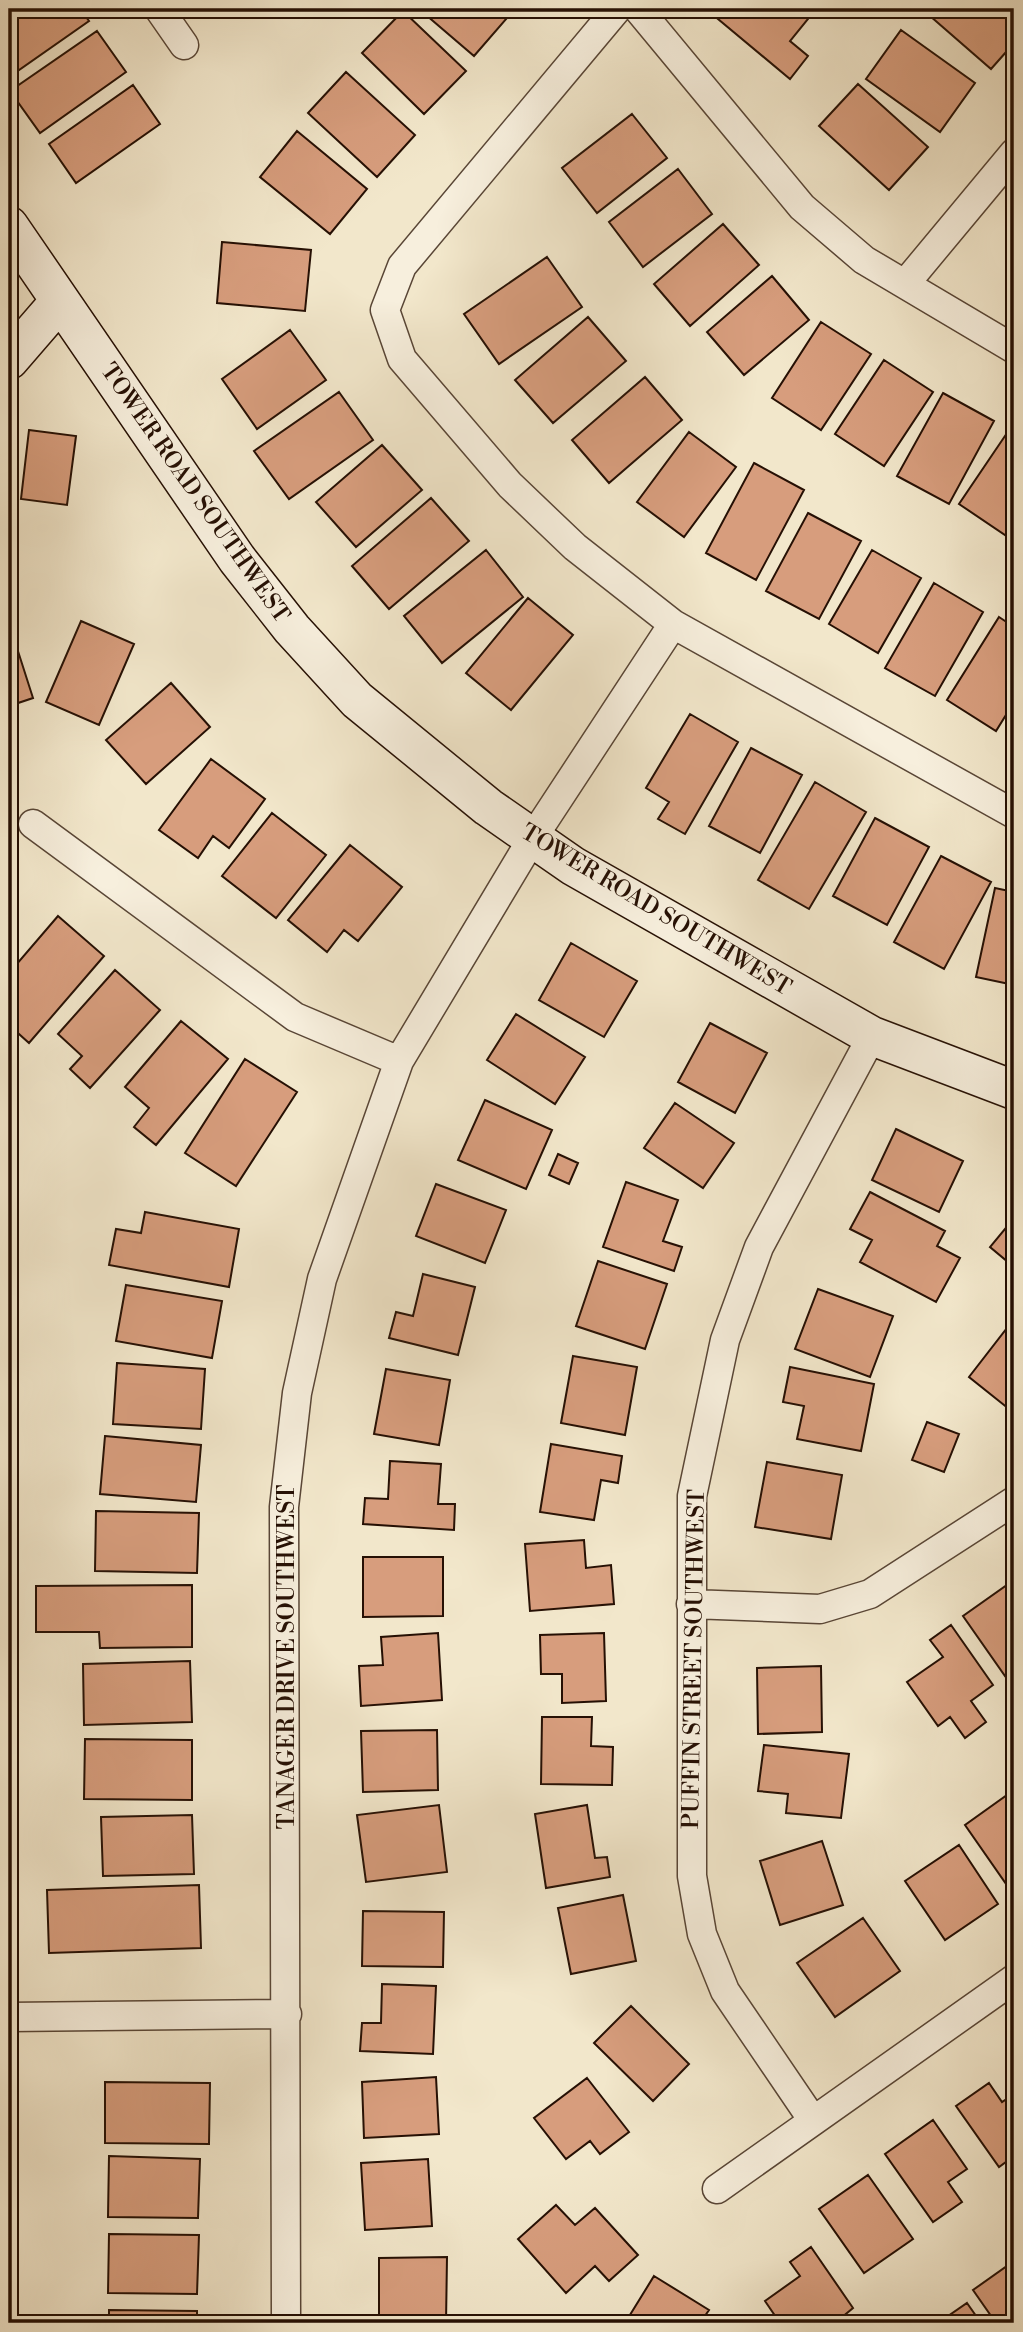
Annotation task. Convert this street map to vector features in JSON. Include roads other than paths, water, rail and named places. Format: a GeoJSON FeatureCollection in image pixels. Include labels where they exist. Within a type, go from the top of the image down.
{"type":"FeatureCollection","features":[{"type":"Feature","properties":{"kind":"street"},"geometry":{"type":"LineString","coordinates":[[159,9],[184,45]]}},
{"type":"Feature","properties":{"kind":"street"},"geometry":{"type":"LineString","coordinates":[[617,9],[402,266],[386,310],[402,359],[510,485],[575,547],[673,624],[1014,814]]}},
{"type":"Feature","properties":{"kind":"street"},"geometry":{"type":"LineString","coordinates":[[638,9],[802,208],[864,260],[1014,349]]}},
{"type":"Feature","properties":{"kind":"street"},"geometry":{"type":"LineString","coordinates":[[905,285],[1014,153]]}},
{"type":"Feature","properties":{"kind":"street","name":"TOWER ROAD SOUTHWEST"},"geometry":{"type":"LineString","coordinates":[[9,226],[237,559],[292,629],[357,701],[533,839],[573,866],[872,1036],[1014,1090]]}},
{"type":"Feature","properties":{"kind":"street"},"geometry":{"type":"LineString","coordinates":[[9,360],[60,301]]}},
{"type":"Feature","properties":{"kind":"street","name":"TANAGER DRIVE SOUTHWEST"},"geometry":{"type":"LineString","coordinates":[[286,2323],[284,1507],[297,1393],[322,1279],[399,1061],[533,839],[673,624]]}},
{"type":"Feature","properties":{"kind":"street"},"geometry":{"type":"LineString","coordinates":[[33,824],[295,1017],[399,1061]]}},
{"type":"Feature","properties":{"kind":"street","name":"PUFFIN STREET SOUTHWEST"},"geometry":{"type":"LineString","coordinates":[[812,2119],[725,1991],[702,1934],[692,1876],[692,1496],[726,1340],[760,1247],[872,1036]]}},
{"type":"Feature","properties":{"kind":"street"},"geometry":{"type":"LineString","coordinates":[[691,1604],[820,1609],[870,1594],[1014,1501]]}},
{"type":"Feature","properties":{"kind":"street"},"geometry":{"type":"LineString","coordinates":[[717,2189],[812,2119],[1014,1979]]}},
{"type":"Feature","properties":{"kind":"street"},"geometry":{"type":"LineString","coordinates":[[9,2017],[287,2014]]}}]}
